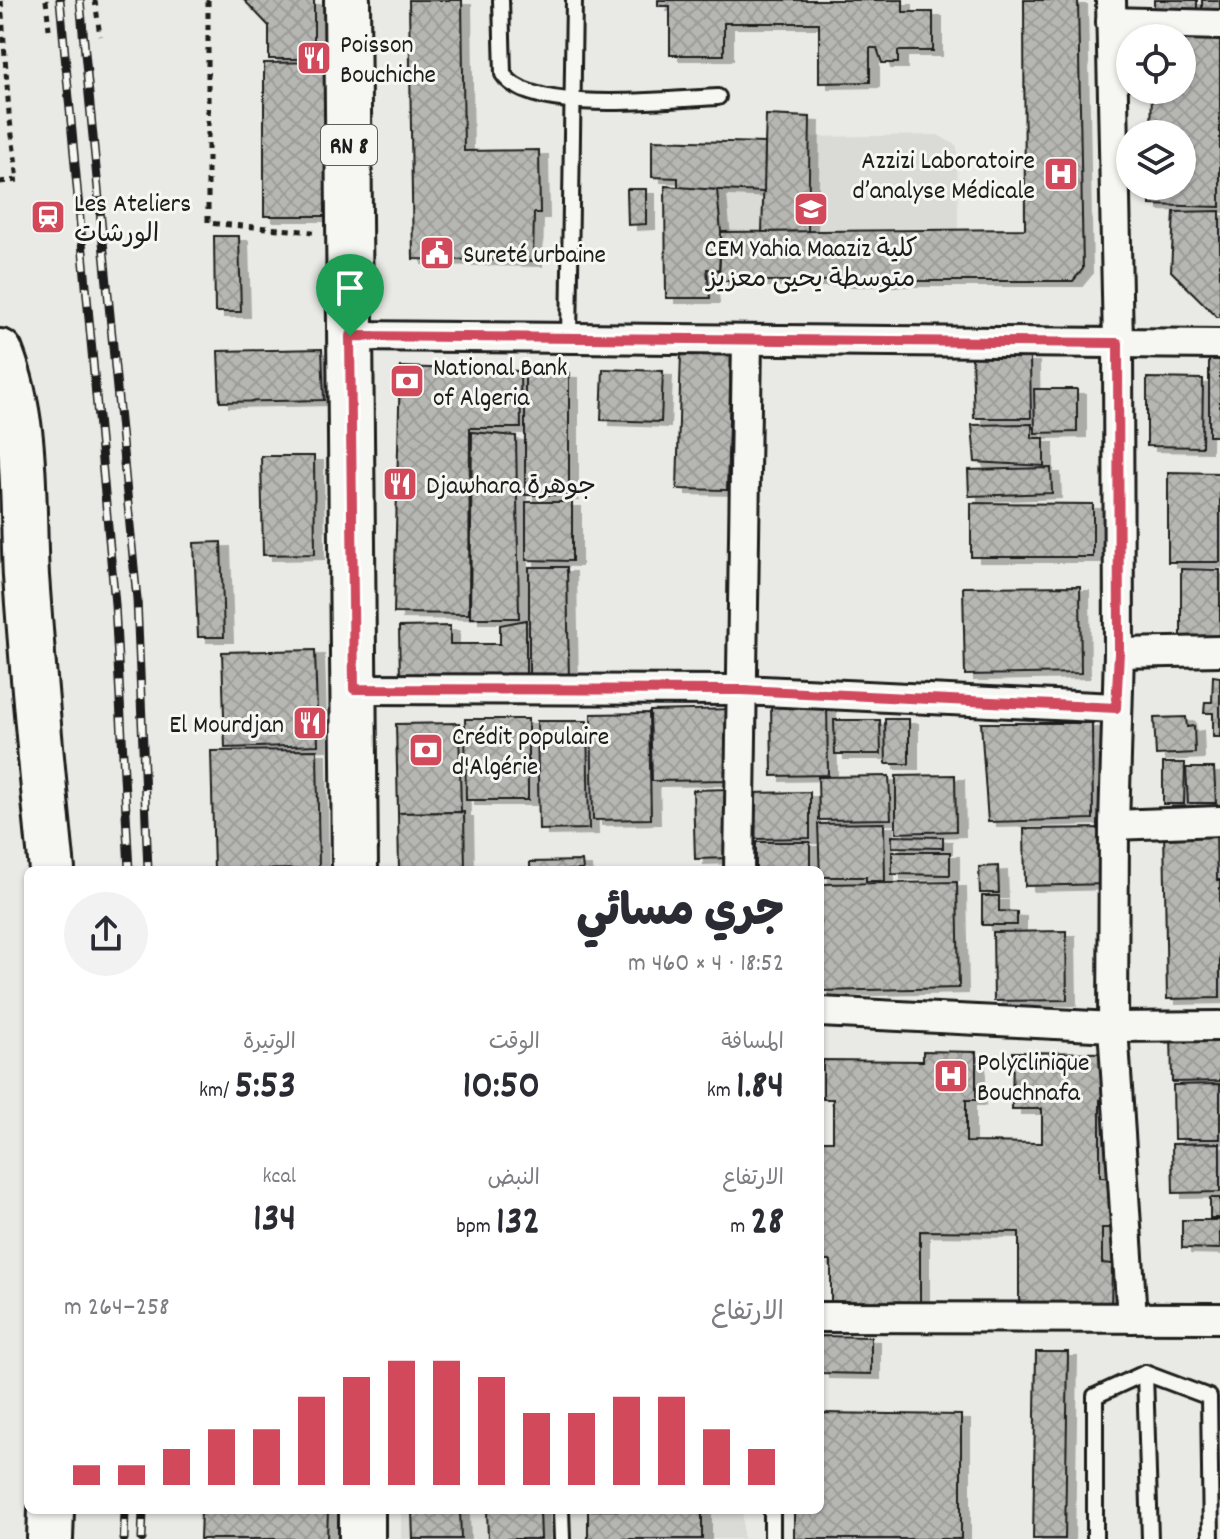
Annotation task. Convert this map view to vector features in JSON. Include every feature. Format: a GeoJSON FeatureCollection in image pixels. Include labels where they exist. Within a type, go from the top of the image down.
{"type":"FeatureCollection","features":[{"type":"Feature","properties":{"kind":"main road","name":"RN 8"},"geometry":{"type":"LineString","coordinates":[[347,0],[355,866]]}},
{"type":"Feature","properties":{"kind":"main road"},"geometry":{"type":"LineString","coordinates":[[0,352],[10,383],[19,435],[38,728],[52,866]]}},
{"type":"Feature","properties":{"kind":"main road"},"geometry":{"type":"LineString","coordinates":[[50,1539],[51,1514]]}},
{"type":"Feature","properties":{"kind":"main road"},"geometry":{"type":"LineString","coordinates":[[362,1514],[362,1539]]}},
{"type":"Feature","properties":{"kind":"street"},"geometry":{"type":"LineString","coordinates":[[1132,1318],[1113,1027],[1119,653],[1118,343],[1111,11],[1220,25]]}},
{"type":"Feature","properties":{"kind":"street"},"geometry":{"type":"LineString","coordinates":[[350,336],[1220,344]]}},
{"type":"Feature","properties":{"kind":"street"},"geometry":{"type":"LineString","coordinates":[[739,866],[747,340]]}},
{"type":"Feature","properties":{"kind":"street"},"geometry":{"type":"LineString","coordinates":[[1119,653],[1220,651]]}},
{"type":"Feature","properties":{"kind":"street"},"geometry":{"type":"LineString","coordinates":[[354,689],[741,690],[1116,708]]}},
{"type":"Feature","properties":{"kind":"street"},"geometry":{"type":"LineString","coordinates":[[1114,825],[1220,821]]}},
{"type":"Feature","properties":{"kind":"street"},"geometry":{"type":"LineString","coordinates":[[824,1012],[1113,1027],[1220,1026]]}},
{"type":"Feature","properties":{"kind":"street"},"geometry":{"type":"LineString","coordinates":[[824,1317],[1220,1318]]}},
{"type":"Feature","properties":{"kind":"lane"},"geometry":{"type":"LineString","coordinates":[[501,0],[503,74],[508,82],[519,89],[571,102],[718,97]]}},
{"type":"Feature","properties":{"kind":"lane"},"geometry":{"type":"LineString","coordinates":[[569,339],[574,0]]}},
{"type":"Feature","properties":{"kind":"lane"},"geometry":{"type":"LineString","coordinates":[[1095,1539],[1095,1396],[1145,1373],[1209,1397],[1211,1539]]}},
{"type":"Feature","properties":{"kind":"lane"},"geometry":{"type":"LineString","coordinates":[[1145,1373],[1150,1539]]}},
{"type":"Feature","properties":{"kind":"lane"},"geometry":{"type":"LineString","coordinates":[[561,1514],[562,1539]]}},
{"type":"Feature","properties":{"kind":"lane"},"geometry":{"type":"LineString","coordinates":[[772,1514],[772,1539]]}},
{"type":"Feature","properties":{"kind":"path"},"geometry":{"type":"LineString","coordinates":[[0,182],[18,180],[9,113],[1,0]]}},
{"type":"Feature","properties":{"kind":"path"},"geometry":{"type":"LineString","coordinates":[[46,0],[49,29]]}},
{"type":"Feature","properties":{"kind":"path"},"geometry":{"type":"LineString","coordinates":[[95,0],[100,36]]}},
{"type":"Feature","properties":{"kind":"path"},"geometry":{"type":"LineString","coordinates":[[208,0],[208,223],[349,236]]}},
{"type":"Feature","properties":{"kind":"shaded area","name":"CEM Yahia Maaziz كلية متوسطة يحيى معزيز"},"geometry":{"type":"Polygon","coordinates":[[[766,115],[810,117],[810,137],[938,135],[957,146],[958,230],[832,232],[829,281],[719,281],[719,270],[708,269],[710,298],[666,298],[665,186],[678,188],[678,178],[652,177],[652,140],[764,143],[766,115]]]}},
{"type":"Feature","properties":{"kind":"shaded area"},"geometry":{"type":"Polygon","coordinates":[[[401,1514],[743,1514],[743,1539],[401,1539],[401,1514]]]}},
{"type":"Feature","properties":{"kind":"building"},"geometry":{"type":"Polygon","coordinates":[[[244,0],[314,0],[314,59],[269,59],[269,26],[244,0]]]}},
{"type":"Feature","properties":{"kind":"building"},"geometry":{"type":"Polygon","coordinates":[[[409,0],[462,0],[464,151],[539,150],[540,213],[534,213],[533,261],[413,259],[409,0]]]}},
{"type":"Feature","properties":{"kind":"building"},"geometry":{"type":"Polygon","coordinates":[[[658,0],[903,0],[903,12],[933,12],[933,51],[898,51],[898,63],[882,63],[877,48],[870,48],[870,82],[819,83],[819,23],[724,23],[724,55],[670,55],[670,6],[658,6],[658,0]]]}},
{"type":"Feature","properties":{"kind":"building"},"geometry":{"type":"Polygon","coordinates":[[[1024,0],[1078,0],[1083,269],[1073,281],[719,281],[721,232],[1025,229],[1024,0]]]}},
{"type":"Feature","properties":{"kind":"building"},"geometry":{"type":"Polygon","coordinates":[[[1154,0],[1197,0],[1197,10],[1154,11],[1154,0]]]}},
{"type":"Feature","properties":{"kind":"building"},"geometry":{"type":"Polygon","coordinates":[[[1202,0],[1220,0],[1220,14],[1202,14],[1202,0]]]}},
{"type":"Feature","properties":{"kind":"building"},"geometry":{"type":"Polygon","coordinates":[[[1196,35],[1220,35],[1220,207],[1150,205],[1150,200],[1196,200],[1196,120],[1151,120],[1152,104],[1196,104],[1196,35]]]}},
{"type":"Feature","properties":{"kind":"building"},"geometry":{"type":"Polygon","coordinates":[[[326,62],[326,216],[264,216],[264,63],[326,62]]]}},
{"type":"Feature","properties":{"kind":"building"},"geometry":{"type":"Polygon","coordinates":[[[766,115],[810,117],[808,231],[762,232],[766,115]]]}},
{"type":"Feature","properties":{"kind":"building"},"geometry":{"type":"Polygon","coordinates":[[[652,140],[765,143],[764,192],[678,188],[678,178],[652,177],[652,140]]]}},
{"type":"Feature","properties":{"kind":"building"},"geometry":{"type":"Polygon","coordinates":[[[665,186],[717,190],[721,232],[719,270],[707,269],[710,298],[666,298],[665,186]]]}},
{"type":"Feature","properties":{"kind":"building"},"geometry":{"type":"Polygon","coordinates":[[[627,189],[646,189],[646,224],[628,225],[627,189]]]}},
{"type":"Feature","properties":{"kind":"building"},"geometry":{"type":"Polygon","coordinates":[[[1220,211],[1220,317],[1217,317],[1171,271],[1174,212],[1220,211]]]}},
{"type":"Feature","properties":{"kind":"building"},"geometry":{"type":"Polygon","coordinates":[[[214,236],[239,236],[241,312],[215,312],[214,236]]]}},
{"type":"Feature","properties":{"kind":"building"},"geometry":{"type":"Polygon","coordinates":[[[322,349],[324,400],[220,402],[218,351],[322,349]]]}},
{"type":"Feature","properties":{"kind":"building"},"geometry":{"type":"Polygon","coordinates":[[[681,352],[731,354],[727,490],[677,489],[681,352]]]}},
{"type":"Feature","properties":{"kind":"building"},"geometry":{"type":"Polygon","coordinates":[[[972,357],[1030,357],[1031,418],[974,418],[972,357]]]}},
{"type":"Feature","properties":{"kind":"building"},"geometry":{"type":"Polygon","coordinates":[[[1209,357],[1220,357],[1220,436],[1209,436],[1209,357]]]}},
{"type":"Feature","properties":{"kind":"building"},"geometry":{"type":"Polygon","coordinates":[[[400,367],[520,371],[521,428],[470,428],[469,614],[394,613],[400,367]]]}},
{"type":"Feature","properties":{"kind":"building"},"geometry":{"type":"Polygon","coordinates":[[[603,369],[663,371],[661,422],[601,420],[603,369]]]}},
{"type":"Feature","properties":{"kind":"building"},"geometry":{"type":"Polygon","coordinates":[[[525,372],[569,373],[569,495],[525,495],[525,372]]]}},
{"type":"Feature","properties":{"kind":"building"},"geometry":{"type":"Polygon","coordinates":[[[1147,378],[1203,379],[1202,447],[1147,446],[1147,378]]]}},
{"type":"Feature","properties":{"kind":"building"},"geometry":{"type":"Polygon","coordinates":[[[1034,389],[1077,389],[1077,432],[1035,433],[1034,389]]]}},
{"type":"Feature","properties":{"kind":"building"},"geometry":{"type":"Polygon","coordinates":[[[1032,424],[1032,438],[1044,438],[1044,466],[975,462],[972,425],[1032,424]]]}},
{"type":"Feature","properties":{"kind":"building"},"geometry":{"type":"Polygon","coordinates":[[[472,432],[516,436],[519,618],[470,618],[472,432]]]}},
{"type":"Feature","properties":{"kind":"building"},"geometry":{"type":"Polygon","coordinates":[[[261,456],[314,456],[315,554],[263,555],[261,456]]]}},
{"type":"Feature","properties":{"kind":"building"},"geometry":{"type":"Polygon","coordinates":[[[1051,468],[1052,493],[969,496],[968,470],[1051,468]]]}},
{"type":"Feature","properties":{"kind":"building"},"geometry":{"type":"Polygon","coordinates":[[[1168,472],[1220,473],[1220,562],[1168,562],[1168,472]]]}},
{"type":"Feature","properties":{"kind":"building"},"geometry":{"type":"Polygon","coordinates":[[[526,502],[572,502],[572,561],[526,560],[526,502]]]}},
{"type":"Feature","properties":{"kind":"building"},"geometry":{"type":"Polygon","coordinates":[[[971,503],[1093,504],[1093,557],[971,557],[971,503]]]}},
{"type":"Feature","properties":{"kind":"building"},"geometry":{"type":"Polygon","coordinates":[[[221,542],[224,637],[198,637],[194,543],[221,542]]]}},
{"type":"Feature","properties":{"kind":"building"},"geometry":{"type":"Polygon","coordinates":[[[529,567],[567,567],[569,683],[529,682],[529,567]]]}},
{"type":"Feature","properties":{"kind":"building"},"geometry":{"type":"Polygon","coordinates":[[[1181,569],[1220,570],[1220,641],[1181,641],[1181,569]]]}},
{"type":"Feature","properties":{"kind":"building"},"geometry":{"type":"Polygon","coordinates":[[[1080,586],[1081,673],[965,675],[963,587],[1080,586]]]}},
{"type":"Feature","properties":{"kind":"building"},"geometry":{"type":"Polygon","coordinates":[[[526,620],[526,682],[400,678],[399,627],[450,626],[450,644],[500,644],[500,625],[526,620]]]}},
{"type":"Feature","properties":{"kind":"building"},"geometry":{"type":"Polygon","coordinates":[[[315,650],[318,745],[225,748],[222,652],[315,650]]]}},
{"type":"Feature","properties":{"kind":"building"},"geometry":{"type":"Polygon","coordinates":[[[1213,676],[1220,677],[1220,737],[1213,737],[1213,713],[1204,713],[1205,702],[1212,702],[1213,676]]]}},
{"type":"Feature","properties":{"kind":"building"},"geometry":{"type":"Polygon","coordinates":[[[827,701],[828,775],[772,776],[771,702],[827,701]]]}},
{"type":"Feature","properties":{"kind":"building"},"geometry":{"type":"Polygon","coordinates":[[[734,709],[735,780],[652,781],[650,711],[734,709]]]}},
{"type":"Feature","properties":{"kind":"building"},"geometry":{"type":"Polygon","coordinates":[[[649,713],[651,819],[593,820],[591,714],[649,713]]]}},
{"type":"Feature","properties":{"kind":"building"},"geometry":{"type":"Polygon","coordinates":[[[1186,717],[1187,727],[1194,726],[1195,753],[1156,755],[1154,718],[1186,717]]]}},
{"type":"Feature","properties":{"kind":"building"},"geometry":{"type":"Polygon","coordinates":[[[465,719],[528,719],[528,800],[466,800],[465,719]]]}},
{"type":"Feature","properties":{"kind":"building"},"geometry":{"type":"Polygon","coordinates":[[[885,719],[909,719],[909,764],[886,764],[885,719]]]}},
{"type":"Feature","properties":{"kind":"building"},"geometry":{"type":"Polygon","coordinates":[[[834,720],[880,720],[881,754],[835,754],[834,720]]]}},
{"type":"Feature","properties":{"kind":"building"},"geometry":{"type":"Polygon","coordinates":[[[537,721],[587,721],[589,829],[539,830],[537,721]]]}},
{"type":"Feature","properties":{"kind":"building"},"geometry":{"type":"Polygon","coordinates":[[[459,723],[461,812],[398,813],[396,724],[459,723]]]}},
{"type":"Feature","properties":{"kind":"building"},"geometry":{"type":"Polygon","coordinates":[[[981,723],[1092,723],[1093,819],[988,822],[981,723]]]}},
{"type":"Feature","properties":{"kind":"building"},"geometry":{"type":"Polygon","coordinates":[[[317,750],[319,866],[214,866],[211,751],[317,750]]]}},
{"type":"Feature","properties":{"kind":"building"},"geometry":{"type":"Polygon","coordinates":[[[1163,763],[1185,763],[1184,804],[1163,804],[1163,763]]]}},
{"type":"Feature","properties":{"kind":"building"},"geometry":{"type":"Polygon","coordinates":[[[1186,768],[1214,768],[1216,803],[1188,803],[1186,768]]]}},
{"type":"Feature","properties":{"kind":"building"},"geometry":{"type":"Polygon","coordinates":[[[955,775],[956,831],[896,833],[896,776],[955,775]]]}},
{"type":"Feature","properties":{"kind":"building"},"geometry":{"type":"Polygon","coordinates":[[[889,776],[891,819],[819,820],[818,777],[889,776]]]}},
{"type":"Feature","properties":{"kind":"building"},"geometry":{"type":"Polygon","coordinates":[[[730,789],[732,858],[695,859],[693,790],[730,789]]]}},
{"type":"Feature","properties":{"kind":"building"},"geometry":{"type":"Polygon","coordinates":[[[810,792],[810,838],[751,839],[750,793],[810,792]]]}},
{"type":"Feature","properties":{"kind":"building"},"geometry":{"type":"Polygon","coordinates":[[[464,812],[465,866],[399,866],[398,813],[464,812]]]}},
{"type":"Feature","properties":{"kind":"building"},"geometry":{"type":"Polygon","coordinates":[[[884,823],[885,881],[866,881],[866,877],[824,877],[824,866],[820,866],[818,824],[884,823]]]}},
{"type":"Feature","properties":{"kind":"building"},"geometry":{"type":"Polygon","coordinates":[[[1105,828],[1106,884],[1025,886],[1024,829],[1105,828]]]}},
{"type":"Feature","properties":{"kind":"building"},"geometry":{"type":"Polygon","coordinates":[[[1216,828],[1217,880],[1220,880],[1220,998],[1167,999],[1164,829],[1216,828]]]}},
{"type":"Feature","properties":{"kind":"building"},"geometry":{"type":"Polygon","coordinates":[[[892,836],[943,837],[943,848],[892,847],[892,836]]]}},
{"type":"Feature","properties":{"kind":"building"},"geometry":{"type":"Polygon","coordinates":[[[756,842],[810,842],[810,866],[756,866],[756,842]]]}},
{"type":"Feature","properties":{"kind":"building"},"geometry":{"type":"Polygon","coordinates":[[[892,852],[950,852],[950,875],[892,874],[892,852]]]}},
{"type":"Feature","properties":{"kind":"building"},"geometry":{"type":"Polygon","coordinates":[[[582,861],[583,866],[530,866],[530,862],[582,861]]]}},
{"type":"Feature","properties":{"kind":"building"},"geometry":{"type":"Polygon","coordinates":[[[998,866],[999,893],[980,893],[979,867],[998,866]]]}},
{"type":"Feature","properties":{"kind":"building"},"geometry":{"type":"Polygon","coordinates":[[[957,882],[959,988],[824,991],[824,884],[957,882]]]}},
{"type":"Feature","properties":{"kind":"building"},"geometry":{"type":"Polygon","coordinates":[[[982,896],[999,896],[999,911],[1017,912],[1017,925],[982,925],[982,896]]]}},
{"type":"Feature","properties":{"kind":"building"},"geometry":{"type":"Polygon","coordinates":[[[1066,931],[1067,1000],[994,1001],[993,932],[1066,931]]]}},
{"type":"Feature","properties":{"kind":"building"},"geometry":{"type":"Polygon","coordinates":[[[1220,1031],[1220,1081],[1172,1082],[1171,1032],[1220,1031]]]}},
{"type":"Feature","properties":{"kind":"building"},"geometry":{"type":"Polygon","coordinates":[[[923,1051],[976,1052],[976,1100],[966,1100],[966,1142],[1042,1143],[1042,1109],[1012,1109],[1013,1052],[1106,1053],[1106,1100],[1100,1100],[1100,1177],[1117,1178],[1117,1228],[1102,1228],[1102,1263],[1112,1264],[1111,1309],[1019,1308],[1019,1232],[920,1231],[920,1310],[831,1309],[831,1261],[824,1261],[824,1141],[833,1141],[833,1099],[824,1099],[824,1060],[923,1061],[923,1051]]]}},
{"type":"Feature","properties":{"kind":"building"},"geometry":{"type":"Polygon","coordinates":[[[1220,1084],[1220,1139],[1174,1139],[1173,1085],[1220,1084]]]}},
{"type":"Feature","properties":{"kind":"building"},"geometry":{"type":"Polygon","coordinates":[[[1220,1143],[1220,1192],[1173,1193],[1172,1144],[1220,1143]]]}},
{"type":"Feature","properties":{"kind":"building"},"geometry":{"type":"Polygon","coordinates":[[[1210,1198],[1220,1198],[1220,1218],[1210,1218],[1210,1198]]]}},
{"type":"Feature","properties":{"kind":"building"},"geometry":{"type":"Polygon","coordinates":[[[1182,1220],[1220,1220],[1220,1249],[1182,1248],[1182,1220]]]}},
{"type":"Feature","properties":{"kind":"building"},"geometry":{"type":"Polygon","coordinates":[[[824,1336],[871,1337],[871,1374],[824,1373],[824,1336]]]}},
{"type":"Feature","properties":{"kind":"building"},"geometry":{"type":"Polygon","coordinates":[[[1036,1352],[1068,1352],[1065,1539],[1033,1539],[1036,1352]]]}},
{"type":"Feature","properties":{"kind":"building"},"geometry":{"type":"Polygon","coordinates":[[[824,1413],[961,1415],[961,1539],[794,1539],[794,1514],[824,1514],[824,1413]]]}},
{"type":"Feature","properties":{"kind":"building"},"geometry":{"type":"Polygon","coordinates":[[[201,1514],[328,1514],[327,1539],[200,1539],[201,1514]]]}},
{"type":"Feature","properties":{"kind":"building"},"geometry":{"type":"Polygon","coordinates":[[[412,1514],[460,1514],[461,1539],[413,1539],[412,1514]]]}},
{"type":"Feature","properties":{"kind":"building"},"geometry":{"type":"Polygon","coordinates":[[[487,1514],[540,1514],[541,1539],[488,1539],[487,1514]]]}},
{"type":"Feature","properties":{"kind":"building"},"geometry":{"type":"Polygon","coordinates":[[[588,1514],[702,1514],[702,1539],[588,1539],[588,1514]]]}},
{"type":"Feature","properties":{"kind":"railway"},"geometry":{"type":"LineString","coordinates":[[60,0],[115,604],[129,866]]}},
{"type":"Feature","properties":{"kind":"railway"},"geometry":{"type":"LineString","coordinates":[[80,0],[137,599],[148,866]]}},
{"type":"Feature","properties":{"kind":"railway"},"geometry":{"type":"LineString","coordinates":[[124,1539],[125,1514]]}},
{"type":"Feature","properties":{"kind":"railway"},"geometry":{"type":"LineString","coordinates":[[142,1539],[143,1514]]}},
{"type":"Feature","properties":{"kind":"place","name":"Poisson Bouchiche"},"geometry":{"type":"Point","coordinates":[314,58]}},
{"type":"Feature","properties":{"kind":"place","name":"Azzizi Laboratoire d’analyse Médicale"},"geometry":{"type":"Point","coordinates":[1061,174]}},
{"type":"Feature","properties":{"kind":"place","name":"CEM Yahia Maaziz كلية متوسطة يحيى معزيز"},"geometry":{"type":"Point","coordinates":[811,209]}},
{"type":"Feature","properties":{"kind":"place","name":"Les Ateliers الورشات"},"geometry":{"type":"Point","coordinates":[48,217]}},
{"type":"Feature","properties":{"kind":"place","name":"Sureté urbaine"},"geometry":{"type":"Point","coordinates":[437,253]}},
{"type":"Feature","properties":{"kind":"place","name":"National Bank of Algeria"},"geometry":{"type":"Point","coordinates":[407,381]}},
{"type":"Feature","properties":{"kind":"place","name":"Djawhara جوهرة"},"geometry":{"type":"Point","coordinates":[400,484]}},
{"type":"Feature","properties":{"kind":"place","name":"El Mourdjan"},"geometry":{"type":"Point","coordinates":[310,723]}},
{"type":"Feature","properties":{"kind":"place","name":"Crédit populaire d'Algérie"},"geometry":{"type":"Point","coordinates":[426,750]}},
{"type":"Feature","properties":{"kind":"place","name":"Polyclinique Bouchnafa"},"geometry":{"type":"Point","coordinates":[951,1076]}},
{"type":"Feature","properties":{"kind":"route"},"geometry":{"type":"LineString","coordinates":[[350,336],[1118,343],[1119,653],[1116,708],[741,690],[354,689],[350,336]]}}]}
